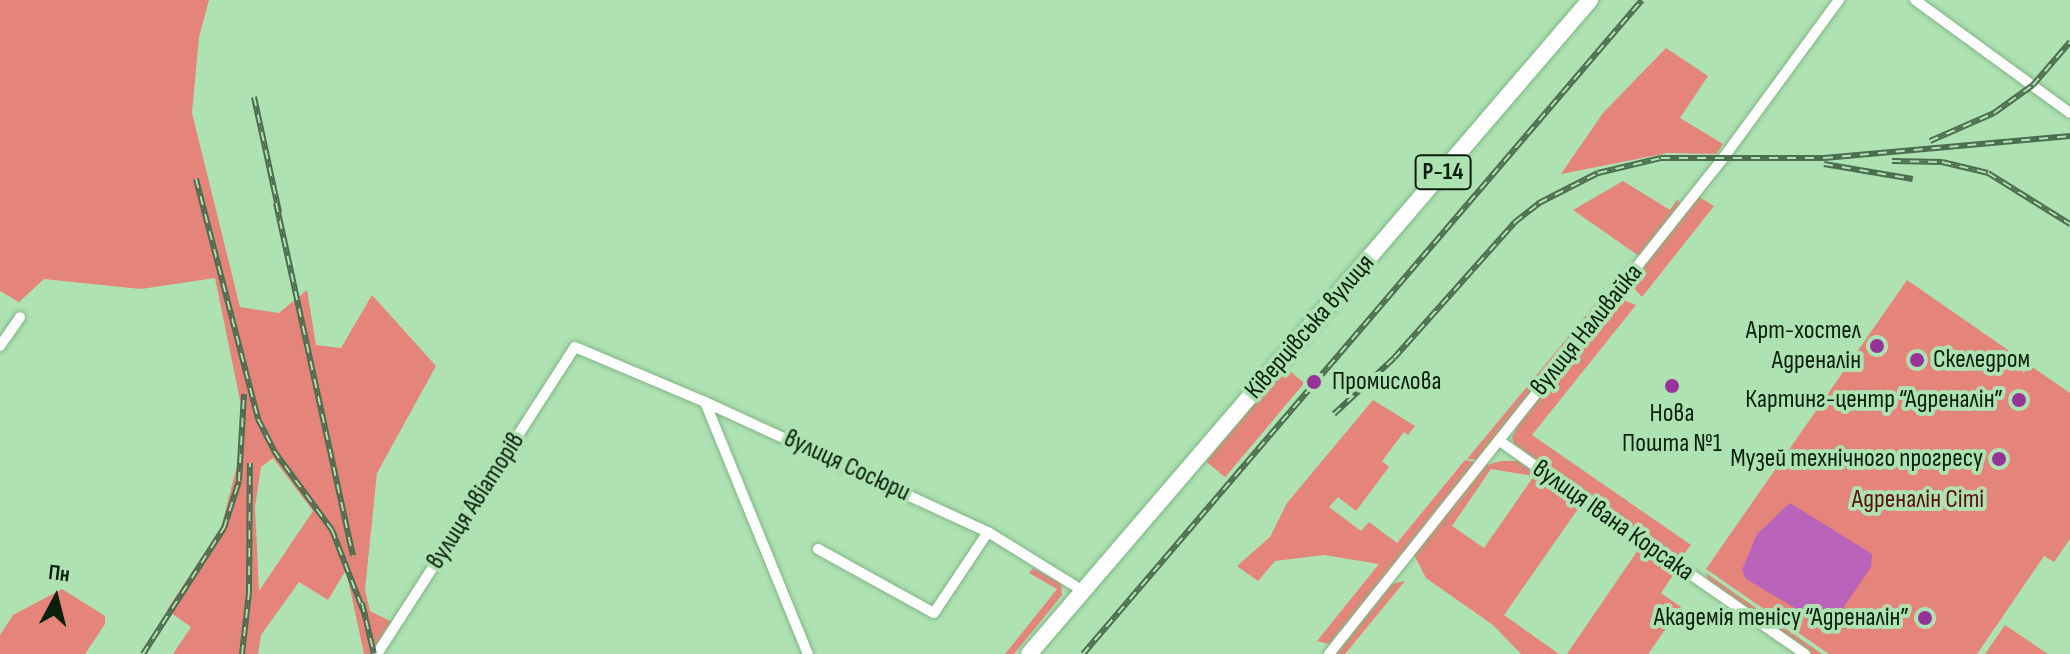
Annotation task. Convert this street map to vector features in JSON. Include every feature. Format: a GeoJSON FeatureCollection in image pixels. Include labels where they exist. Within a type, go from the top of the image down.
{"type":"FeatureCollection","features":[{"type":"Feature","properties":{"kind":"main road","name":"Ківерцівська вулиця"},"geometry":{"type":"LineString","coordinates":[[1029,654],[1590,0]]}},
{"type":"Feature","properties":{"kind":"street","name":"вулиця Наливайка"},"geometry":{"type":"LineString","coordinates":[[1329,654],[1501,442],[1724,157],[1839,0]]}},
{"type":"Feature","properties":{"kind":"street"},"geometry":{"type":"LineString","coordinates":[[1915,0],[2070,113]]}},
{"type":"Feature","properties":{"kind":"street"},"geometry":{"type":"LineString","coordinates":[[0,346],[20,317]]}},
{"type":"Feature","properties":{"kind":"street","name":"вулиця Сосюри"},"geometry":{"type":"LineString","coordinates":[[575,347],[705,402],[988,532],[1083,591]]}},
{"type":"Feature","properties":{"kind":"street","name":"вулиця Авіаторів"},"geometry":{"type":"LineString","coordinates":[[377,654],[575,347]]}},
{"type":"Feature","properties":{"kind":"street"},"geometry":{"type":"LineString","coordinates":[[705,402],[808,654]]}},
{"type":"Feature","properties":{"kind":"street","name":"вулиця Івана Корсака"},"geometry":{"type":"LineString","coordinates":[[1501,442],[1805,654]]}},
{"type":"Feature","properties":{"kind":"street"},"geometry":{"type":"LineString","coordinates":[[818,549],[934,613],[988,532]]}},
{"type":"Feature","properties":{"kind":"green space"},"geometry":{"type":"Polygon","coordinates":[[[0,0],[209,0],[199,37],[192,113],[240,307],[279,313],[307,290],[316,345],[341,348],[372,295],[436,366],[377,473],[365,590],[370,611],[392,622],[371,654],[364,654],[346,570],[328,600],[299,582],[261,635],[258,654],[173,654],[191,627],[167,610],[221,528],[242,446],[242,410],[215,278],[141,289],[44,279],[19,302],[0,291],[0,0]],[[273,458],[261,467],[255,507],[259,591],[313,511],[273,458]]]}},
{"type":"Feature","properties":{"kind":"green space"},"geometry":{"type":"Polygon","coordinates":[[[1666,48],[1708,76],[1680,118],[1723,144],[1716,154],[1668,153],[1561,174],[1603,113],[1666,48]]]}},
{"type":"Feature","properties":{"kind":"green space"},"geometry":{"type":"Polygon","coordinates":[[[1623,181],[1670,210],[1677,200],[1681,203],[1639,256],[1573,210],[1623,181]]]}},
{"type":"Feature","properties":{"kind":"green space"},"geometry":{"type":"Polygon","coordinates":[[[1699,197],[1714,206],[1642,297],[1633,287],[1635,277],[1699,197]]]}},
{"type":"Feature","properties":{"kind":"green space","name":"Адреналін Сіті"},"geometry":{"type":"Polygon","coordinates":[[[1907,280],[2070,393],[2070,539],[2054,562],[2044,556],[1977,654],[1829,654],[1706,569],[1907,280]]]}},
{"type":"Feature","properties":{"kind":"green space"},"geometry":{"type":"Polygon","coordinates":[[[1620,299],[1636,305],[1532,435],[1691,545],[1679,560],[1514,444],[1512,437],[1519,422],[1620,299]]]}},
{"type":"Feature","properties":{"kind":"green space"},"geometry":{"type":"Polygon","coordinates":[[[1599,300],[1603,302],[1482,460],[1467,459],[1599,300]]]}},
{"type":"Feature","properties":{"kind":"green space"},"geometry":{"type":"Polygon","coordinates":[[[1285,367],[1304,383],[1225,477],[1206,461],[1285,367]]]}},
{"type":"Feature","properties":{"kind":"green space"},"geometry":{"type":"Polygon","coordinates":[[[1373,400],[1415,426],[1408,435],[1404,432],[1382,461],[1389,467],[1356,511],[1338,497],[1329,507],[1361,531],[1369,522],[1397,543],[1465,460],[1479,463],[1329,644],[1317,641],[1379,564],[1324,555],[1275,561],[1258,581],[1237,566],[1270,537],[1287,503],[1373,400]]]}},
{"type":"Feature","properties":{"kind":"green space"},"geometry":{"type":"Polygon","coordinates":[[[1518,461],[1580,506],[1504,615],[1559,654],[1521,654],[1493,625],[1426,578],[1413,553],[1486,465],[1518,461]],[[1491,469],[1452,526],[1484,548],[1534,476],[1491,469]]]}},
{"type":"Feature","properties":{"kind":"green space"},"geometry":{"type":"Polygon","coordinates":[[[1640,547],[1675,572],[1661,593],[1681,607],[1648,654],[1567,654],[1640,547]]]}},
{"type":"Feature","properties":{"kind":"green space"},"geometry":{"type":"Polygon","coordinates":[[[1033,568],[1061,583],[1062,595],[1014,654],[1005,654],[1057,589],[1029,573],[1033,568]]]}},
{"type":"Feature","properties":{"kind":"green space"},"geometry":{"type":"Polygon","coordinates":[[[1706,573],[1822,654],[1812,654],[1708,580],[1706,573]]]}},
{"type":"Feature","properties":{"kind":"green space"},"geometry":{"type":"Polygon","coordinates":[[[1405,581],[1345,654],[1336,654],[1392,584],[1405,581]]]}},
{"type":"Feature","properties":{"kind":"green space"},"geometry":{"type":"Polygon","coordinates":[[[62,589],[105,616],[105,624],[85,654],[0,654],[0,635],[13,615],[62,589]]]}},
{"type":"Feature","properties":{"kind":"green space"},"geometry":{"type":"Polygon","coordinates":[[[2005,625],[2048,654],[1985,654],[2005,625]]]}},
{"type":"Feature","properties":{"kind":"shaded area"},"geometry":{"type":"Polygon","coordinates":[[[1790,503],[1872,554],[1871,567],[1833,623],[1825,626],[1746,579],[1742,570],[1757,534],[1790,503]]]}},
{"type":"Feature","properties":{"kind":"railway"},"geometry":{"type":"LineString","coordinates":[[1083,654],[1642,0]]}},
{"type":"Feature","properties":{"kind":"railway"},"geometry":{"type":"LineString","coordinates":[[1930,141],[1994,113],[2033,85],[2070,42]]}},
{"type":"Feature","properties":{"kind":"railway"},"geometry":{"type":"LineString","coordinates":[[254,97],[279,212]]}},
{"type":"Feature","properties":{"kind":"railway"},"geometry":{"type":"LineString","coordinates":[[1334,414],[1394,358],[1515,222],[1539,203],[1598,173],[1661,158],[1824,158],[2070,136]]}},
{"type":"Feature","properties":{"kind":"railway"},"geometry":{"type":"LineString","coordinates":[[1892,161],[1942,162],[1988,173],[2070,224]]}},
{"type":"Feature","properties":{"kind":"railway"},"geometry":{"type":"LineString","coordinates":[[1824,164],[1913,179]]}},
{"type":"Feature","properties":{"kind":"railway"},"geometry":{"type":"LineString","coordinates":[[196,179],[258,419],[274,451],[332,530],[365,615]]}},
{"type":"Feature","properties":{"kind":"railway"},"geometry":{"type":"LineString","coordinates":[[276,203],[353,556]]}},
{"type":"Feature","properties":{"kind":"railway"},"geometry":{"type":"LineString","coordinates":[[143,654],[224,528],[239,481],[244,394]]}},
{"type":"Feature","properties":{"kind":"railway"},"geometry":{"type":"LineString","coordinates":[[242,654],[249,593],[250,463]]}},
{"type":"Feature","properties":{"kind":"railway"},"geometry":{"type":"LineString","coordinates":[[362,603],[374,654]]}},
{"type":"Feature","properties":{"kind":"place","name":"Арт-хостел Адреналін"},"geometry":{"type":"Point","coordinates":[1877,346]}},
{"type":"Feature","properties":{"kind":"place","name":"Скеледром"},"geometry":{"type":"Point","coordinates":[1917,360]}},
{"type":"Feature","properties":{"kind":"place","name":"Промислова"},"geometry":{"type":"Point","coordinates":[1314,382]}},
{"type":"Feature","properties":{"kind":"place","name":"Нова Пошта №1"},"geometry":{"type":"Point","coordinates":[1672,386]}},
{"type":"Feature","properties":{"kind":"place","name":"Картинг-центр “Адреналін”"},"geometry":{"type":"Point","coordinates":[2019,400]}},
{"type":"Feature","properties":{"kind":"place","name":"Музей технічного прогресу"},"geometry":{"type":"Point","coordinates":[1999,459]}},
{"type":"Feature","properties":{"kind":"place","name":"Академія тенісу “Адреналін”"},"geometry":{"type":"Point","coordinates":[1925,618]}}]}
